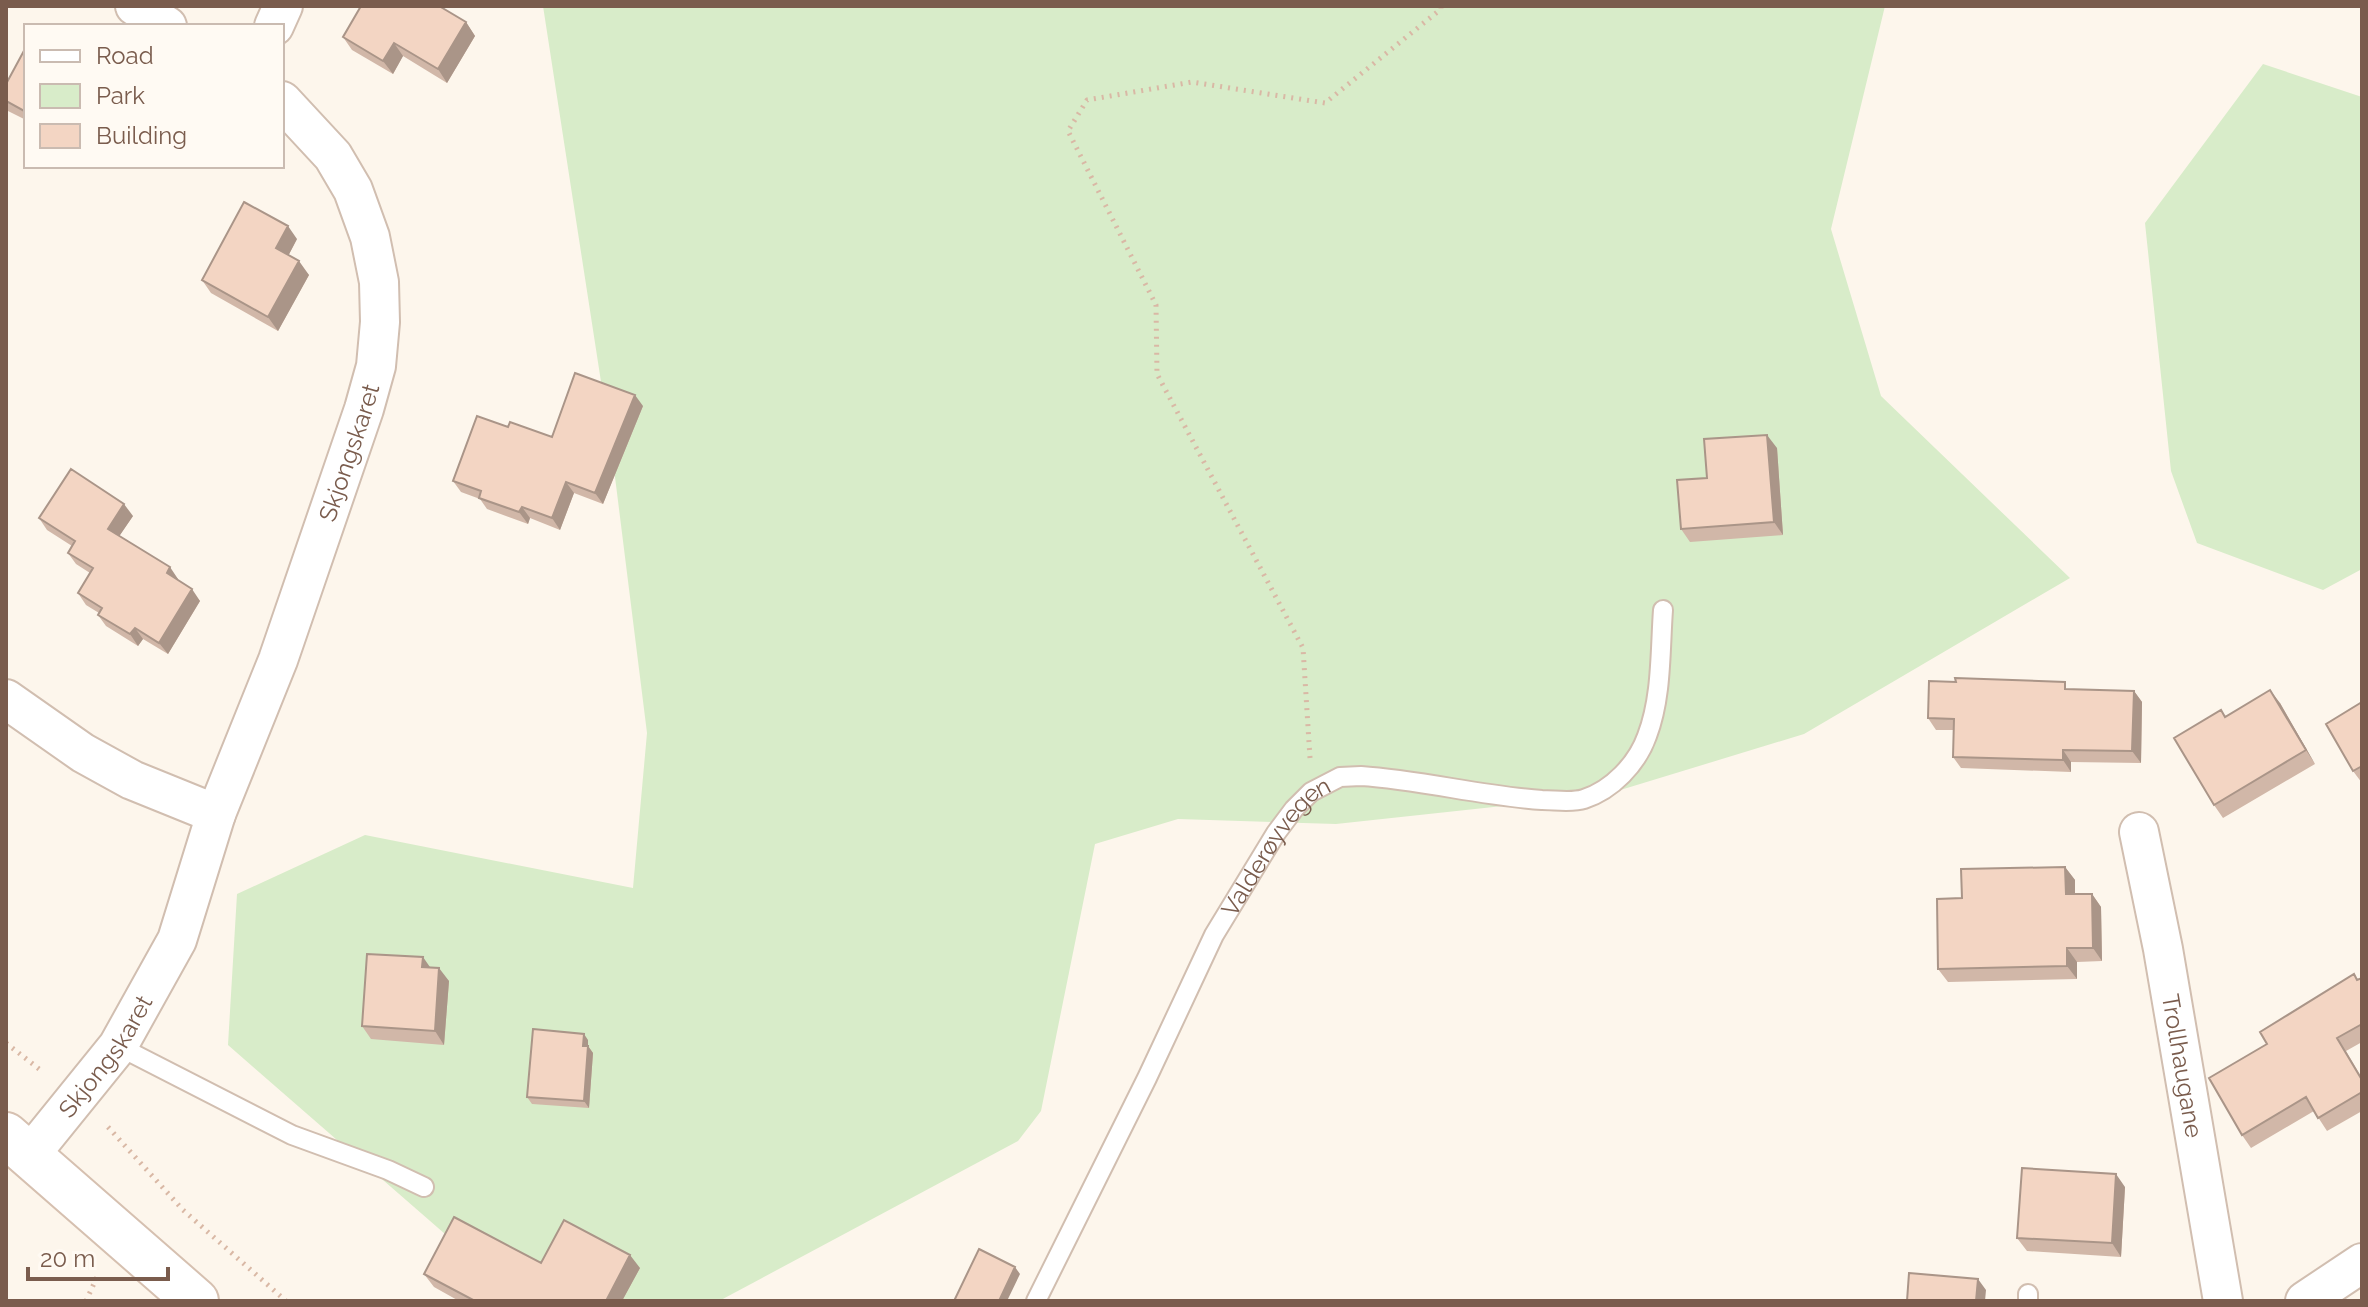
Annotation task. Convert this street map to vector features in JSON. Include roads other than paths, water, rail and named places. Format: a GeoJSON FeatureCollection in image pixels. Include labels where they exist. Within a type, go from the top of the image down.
{"type":"FeatureCollection","features":[{"type":"Feature","properties":{"kind":"main road"},"geometry":{"type":"LineString","coordinates":[[18,1145],[196,1301]]}},
{"type":"Feature","properties":{"kind":"street"},"geometry":{"type":"LineString","coordinates":[[135,6],[164,24]]}},
{"type":"Feature","properties":{"kind":"street","name":"Skjongskaret"},"geometry":{"type":"LineString","coordinates":[[18,1145],[76,1100],[118,1046],[177,940],[216,814],[278,660],[376,366],[380,322],[376,267],[370,237],[353,190],[333,156],[284,103]]}},
{"type":"Feature","properties":{"kind":"street"},"geometry":{"type":"LineString","coordinates":[[6,699],[83,753],[132,780],[216,814]]}},
{"type":"Feature","properties":{"kind":"street","name":"Trollhaugane"},"geometry":{"type":"LineString","coordinates":[[2139,832],[2163,949],[2223,1301]]}},
{"type":"Feature","properties":{"kind":"street"},"geometry":{"type":"LineString","coordinates":[[2305,1301],[2362,1263]]}},
{"type":"Feature","properties":{"kind":"lane","name":"Valderøyvegen"},"geometry":{"type":"LineString","coordinates":[[1036,1301],[1214,935],[1294,809],[1311,792],[1340,777],[1361,776],[1560,801],[1583,799],[1607,788],[1632,766],[1647,737],[1657,695],[1663,610]]}},
{"type":"Feature","properties":{"kind":"lane"},"geometry":{"type":"LineString","coordinates":[[118,1046],[292,1135],[388,1170],[424,1187]]}}]}
